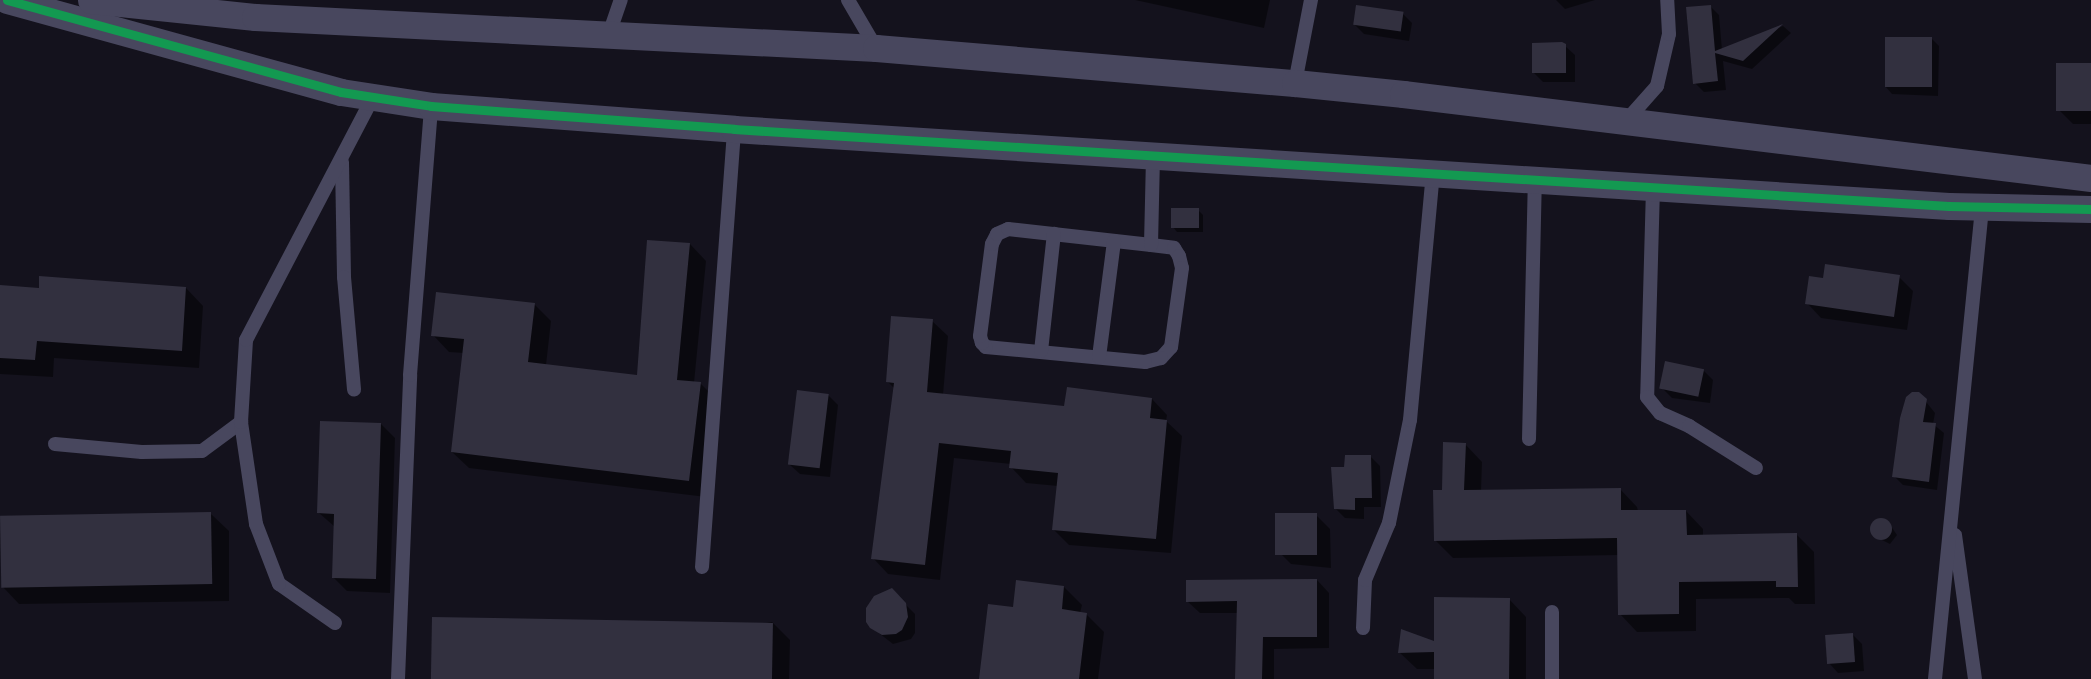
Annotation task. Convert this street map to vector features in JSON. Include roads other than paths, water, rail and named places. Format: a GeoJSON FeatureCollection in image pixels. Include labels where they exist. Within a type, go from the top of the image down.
{"type":"FeatureCollection","features":[{"type":"Feature","properties":{"kind":"street"},"geometry":{"type":"LineString","coordinates":[[7,0],[341,92],[431,106],[734,129],[1653,188],[1982,208],[2091,209]]}},
{"type":"Feature","properties":{"kind":"street"},"geometry":{"type":"LineString","coordinates":[[91,0],[256,8],[609,34],[876,48],[1295,83],[2091,178]]}},
{"type":"Feature","properties":{"kind":"lane"},"geometry":{"type":"LineString","coordinates":[[609,34],[621,0]]}},
{"type":"Feature","properties":{"kind":"lane"},"geometry":{"type":"LineString","coordinates":[[848,0],[876,48]]}},
{"type":"Feature","properties":{"kind":"lane"},"geometry":{"type":"LineString","coordinates":[[1295,83],[1311,0]]}},
{"type":"Feature","properties":{"kind":"lane"},"geometry":{"type":"LineString","coordinates":[[1626,121],[1657,86],[1669,34],[1667,0]]}},
{"type":"Feature","properties":{"kind":"lane"},"geometry":{"type":"LineString","coordinates":[[335,622],[279,584],[256,524],[241,422],[246,340],[374,97]]}},
{"type":"Feature","properties":{"kind":"lane"},"geometry":{"type":"LineString","coordinates":[[398,679],[410,375],[431,106]]}},
{"type":"Feature","properties":{"kind":"lane"},"geometry":{"type":"LineString","coordinates":[[702,567],[734,129]]}},
{"type":"Feature","properties":{"kind":"lane"},"geometry":{"type":"LineString","coordinates":[[1150,245],[1153,156]]}},
{"type":"Feature","properties":{"kind":"lane"},"geometry":{"type":"LineString","coordinates":[[342,160],[344,277],[354,390]]}},
{"type":"Feature","properties":{"kind":"lane"},"geometry":{"type":"LineString","coordinates":[[1363,628],[1365,580],[1389,523],[1410,420],[1433,174]]}},
{"type":"Feature","properties":{"kind":"lane"},"geometry":{"type":"LineString","coordinates":[[1529,439],[1535,180]]}},
{"type":"Feature","properties":{"kind":"lane"},"geometry":{"type":"LineString","coordinates":[[1653,188],[1647,397],[1660,413],[1689,426],[1756,468]]}},
{"type":"Feature","properties":{"kind":"lane"},"geometry":{"type":"LineString","coordinates":[[1935,679],[1982,208]]}},
{"type":"Feature","properties":{"kind":"lane"},"geometry":{"type":"LineString","coordinates":[[1008,229],[1150,245],[1174,248],[1181,262],[1171,347],[1161,358],[1146,362],[986,347],[980,336],[992,244],[997,234],[1008,229]]}},
{"type":"Feature","properties":{"kind":"lane"},"geometry":{"type":"LineString","coordinates":[[1041,351],[1054,234]]}},
{"type":"Feature","properties":{"kind":"lane"},"geometry":{"type":"LineString","coordinates":[[1099,357],[1114,241]]}},
{"type":"Feature","properties":{"kind":"lane"},"geometry":{"type":"LineString","coordinates":[[55,444],[142,452],[202,451],[241,422]]}},
{"type":"Feature","properties":{"kind":"lane"},"geometry":{"type":"LineString","coordinates":[[1952,515],[1975,679]]}},
{"type":"Feature","properties":{"kind":"lane"},"geometry":{"type":"LineString","coordinates":[[1552,612],[1552,679]]}}]}
